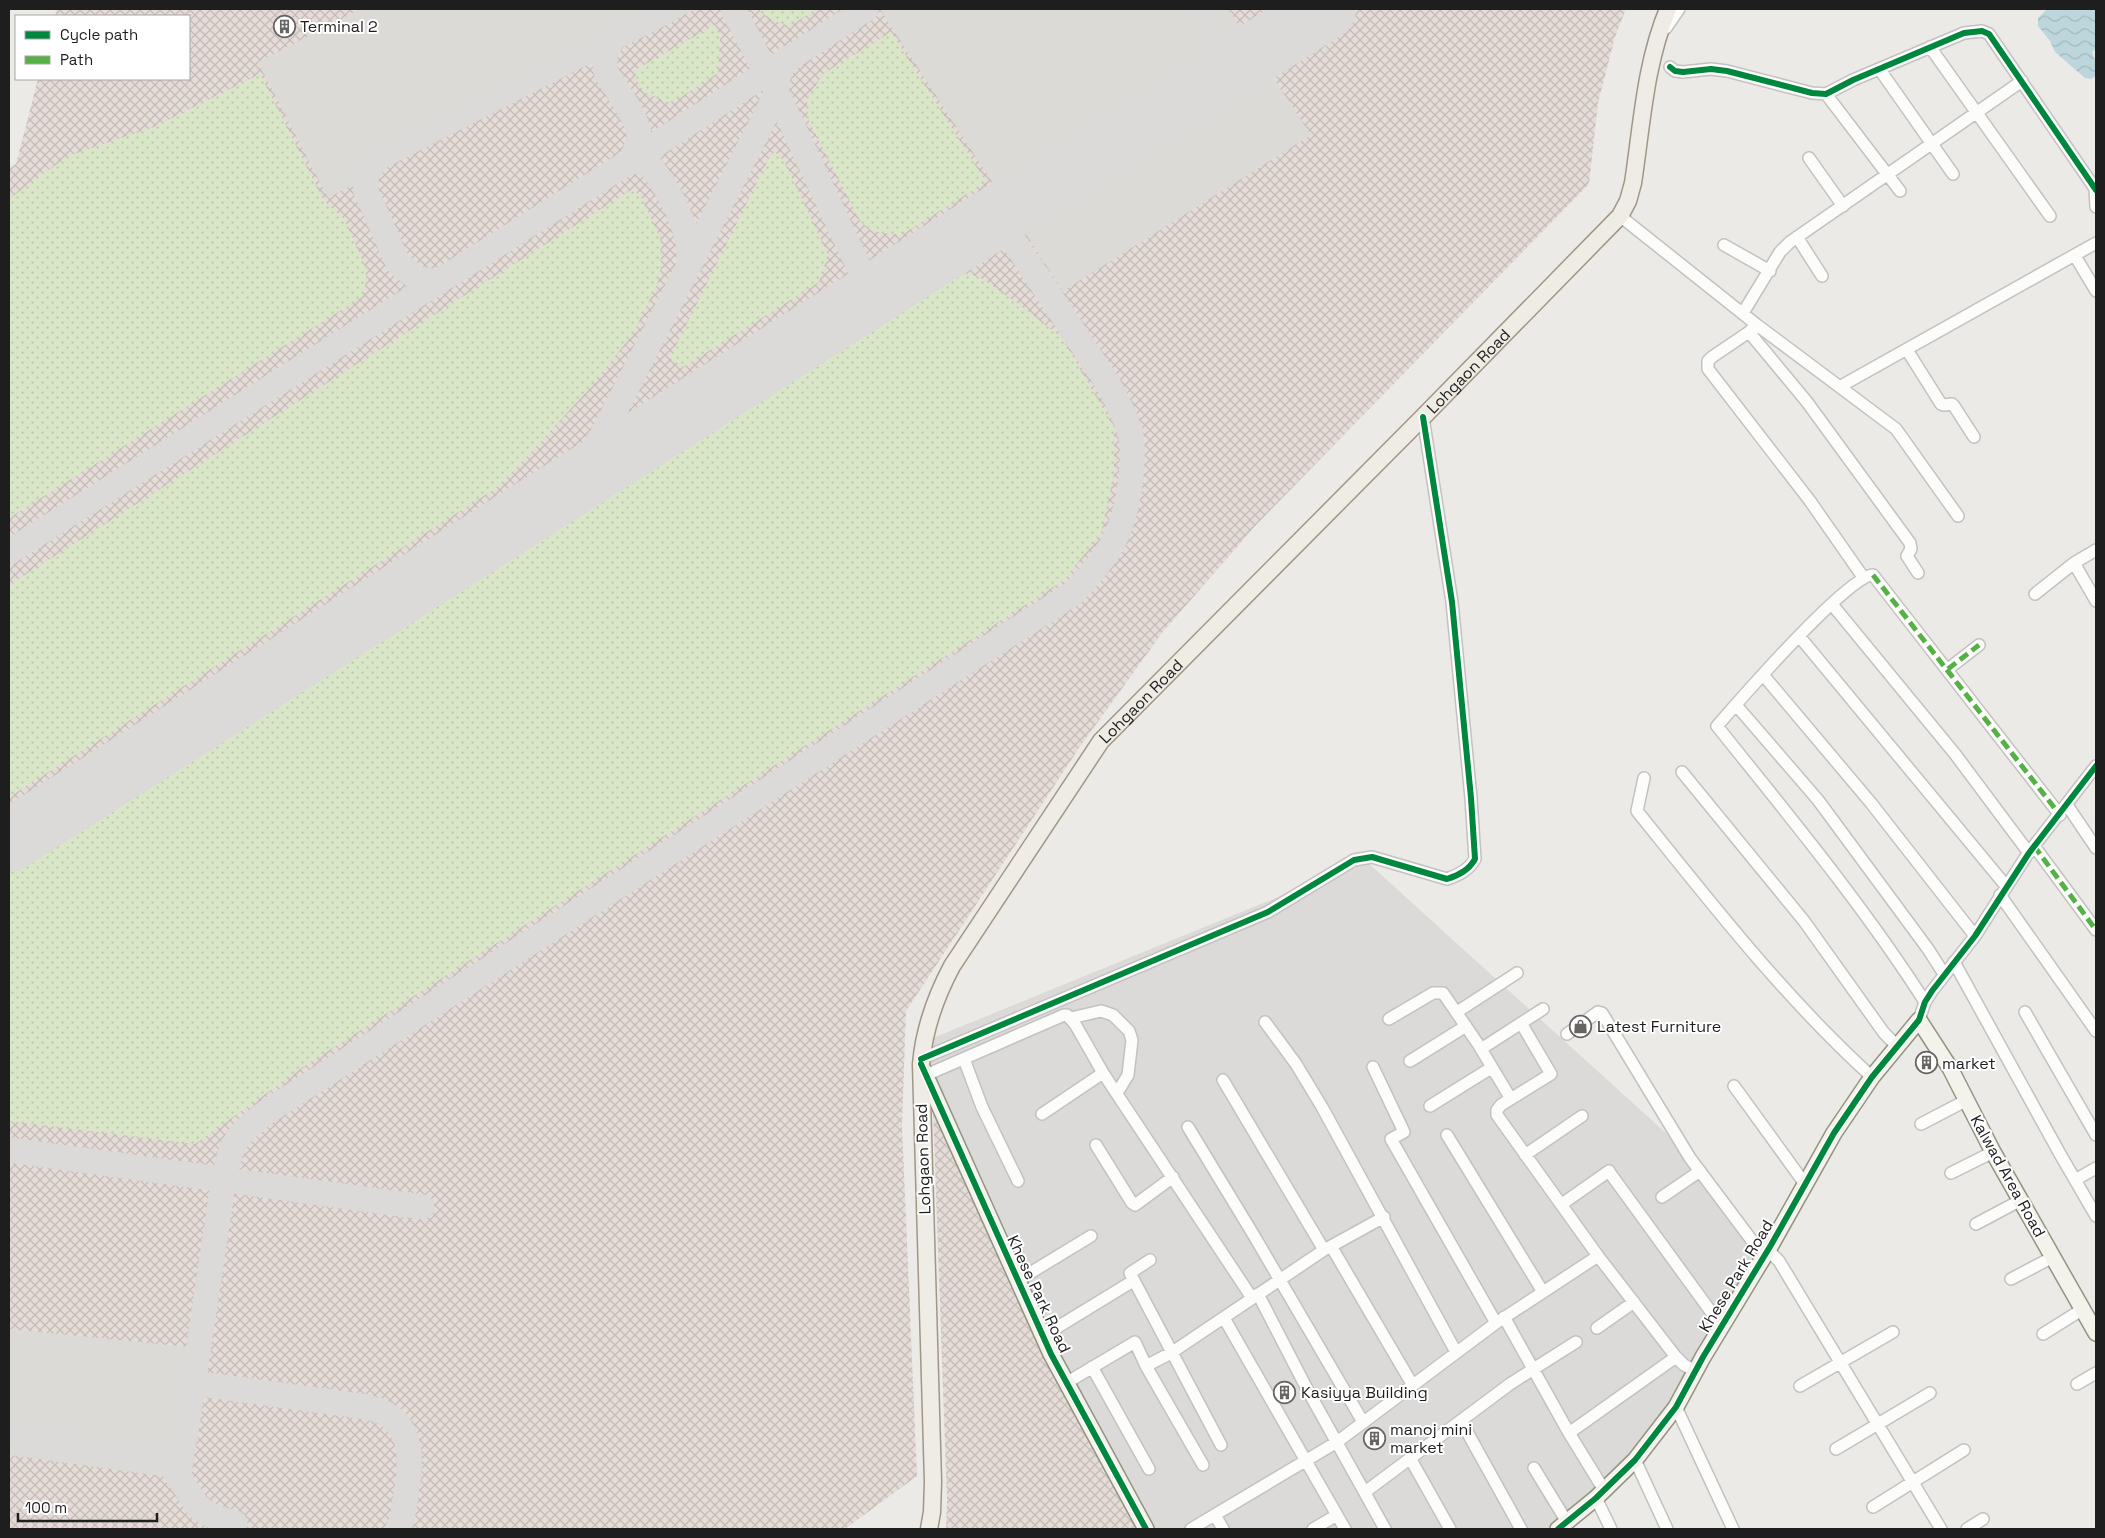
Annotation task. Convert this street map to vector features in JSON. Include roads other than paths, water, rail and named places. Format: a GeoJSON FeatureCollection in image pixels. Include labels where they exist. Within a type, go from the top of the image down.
{"type":"FeatureCollection","features":[{"type":"Feature","properties":{"kind":"main road","name":"Lohgaon Road"},"geometry":{"type":"LineString","coordinates":[[928,1529],[932,1512],[933,1482],[923,1066],[930,1018],[942,986],[952,966],[1101,741],[1423,418],[1620,216],[1628,201],[1633,183],[1650,66],[1658,34],[1668,9]]}},
{"type":"Feature","properties":{"kind":"street"},"geometry":{"type":"LineString","coordinates":[[1658,34],[1666,28],[1679,9]]}},
{"type":"Feature","properties":{"kind":"street"},"geometry":{"type":"LineString","coordinates":[[1670,67],[1675,71],[1683,72],[1711,69],[1728,71],[1812,93],[1826,94],[1853,80],[1964,33],[1982,31],[1989,34],[2096,189],[2096,207]]}},
{"type":"Feature","properties":{"kind":"street"},"geometry":{"type":"LineString","coordinates":[[1930,47],[1978,112],[2050,216]]}},
{"type":"Feature","properties":{"kind":"street"},"geometry":{"type":"LineString","coordinates":[[1880,70],[1953,174]]}},
{"type":"Feature","properties":{"kind":"street"},"geometry":{"type":"LineString","coordinates":[[1743,314],[1780,252],[1797,237],[2022,81]]}},
{"type":"Feature","properties":{"kind":"street"},"geometry":{"type":"LineString","coordinates":[[1826,94],[1900,191]]}},
{"type":"Feature","properties":{"kind":"street"},"geometry":{"type":"LineString","coordinates":[[1809,158],[1843,206]]}},
{"type":"Feature","properties":{"kind":"street"},"geometry":{"type":"LineString","coordinates":[[1620,216],[1743,314],[1910,543],[1911,549],[1907,556],[1918,573]]}},
{"type":"Feature","properties":{"kind":"street"},"geometry":{"type":"LineString","coordinates":[[1797,237],[1822,276]]}},
{"type":"Feature","properties":{"kind":"street"},"geometry":{"type":"LineString","coordinates":[[1841,386],[2096,243]]}},
{"type":"Feature","properties":{"kind":"street"},"geometry":{"type":"LineString","coordinates":[[1724,245],[1770,271]]}},
{"type":"Feature","properties":{"kind":"street"},"geometry":{"type":"LineString","coordinates":[[2075,256],[2096,291]]}},
{"type":"Feature","properties":{"kind":"street"},"geometry":{"type":"LineString","coordinates":[[1753,329],[1841,386],[1896,429],[1958,516]]}},
{"type":"Feature","properties":{"kind":"street"},"geometry":{"type":"LineString","coordinates":[[1753,329],[1712,357],[1708,361],[1708,369],[1810,501],[1863,577]]}},
{"type":"Feature","properties":{"kind":"street"},"geometry":{"type":"LineString","coordinates":[[1907,350],[1941,404],[1952,404],[1974,437]]}},
{"type":"Feature","properties":{"kind":"street"},"geometry":{"type":"LineString","coordinates":[[923,1066],[1268,912],[1354,860],[1372,857],[1447,879],[1471,866],[1475,859],[1471,798],[1452,602],[1423,418]]}},
{"type":"Feature","properties":{"kind":"street"},"geometry":{"type":"LineString","coordinates":[[2035,594],[2074,563],[2096,550]]}},
{"type":"Feature","properties":{"kind":"street"},"geometry":{"type":"LineString","coordinates":[[2074,563],[2096,601]]}},
{"type":"Feature","properties":{"kind":"street"},"geometry":{"type":"LineString","coordinates":[[1925,1002],[1899,962],[1836,875],[1717,726],[1799,636],[1863,577],[1872,575],[1877,578],[1948,669],[2096,848]]}},
{"type":"Feature","properties":{"kind":"street"},"geometry":{"type":"LineString","coordinates":[[1833,604],[2096,930]]}},
{"type":"Feature","properties":{"kind":"street"},"geometry":{"type":"LineString","coordinates":[[1799,636],[2003,891],[2095,1025]]}},
{"type":"Feature","properties":{"kind":"street"},"geometry":{"type":"LineString","coordinates":[[1948,669],[1979,645]]}},
{"type":"Feature","properties":{"kind":"street"},"geometry":{"type":"LineString","coordinates":[[1764,676],[1871,802],[1975,936]]}},
{"type":"Feature","properties":{"kind":"street"},"geometry":{"type":"LineString","coordinates":[[1736,705],[1818,800],[1928,949],[1944,974]]}},
{"type":"Feature","properties":{"kind":"street"},"geometry":{"type":"LineString","coordinates":[[1919,1020],[1925,1002],[1944,974],[1975,936],[2031,849],[2064,810],[2096,766]]}},
{"type":"Feature","properties":{"kind":"street"},"geometry":{"type":"LineString","coordinates":[[1682,772],[1804,921],[1884,1033],[1898,1047]]}},
{"type":"Feature","properties":{"kind":"street"},"geometry":{"type":"LineString","coordinates":[[1644,778],[1637,811],[1778,982],[1844,1051],[1872,1077]]}},
{"type":"Feature","properties":{"kind":"street"},"geometry":{"type":"LineString","coordinates":[[1954,962],[2074,1180],[2096,1216]]}},
{"type":"Feature","properties":{"kind":"street"},"geometry":{"type":"LineString","coordinates":[[1457,1012],[1517,972]]}},
{"type":"Feature","properties":{"kind":"street"},"geometry":{"type":"LineString","coordinates":[[1389,1019],[1438,992],[1448,999],[1457,1012],[1511,1099]]}},
{"type":"Feature","properties":{"kind":"street"},"geometry":{"type":"LineString","coordinates":[[1481,1049],[1543,1009]]}},
{"type":"Feature","properties":{"kind":"street"},"geometry":{"type":"LineString","coordinates":[[923,1066],[964,1059],[1064,1015],[1071,1018],[1101,1011],[1112,1015],[1129,1031],[1132,1040],[1128,1075],[1117,1093]]}},
{"type":"Feature","properties":{"kind":"street"},"geometry":{"type":"LineString","coordinates":[[1567,1034],[1598,1012],[1602,1013],[1666,1121],[1700,1171],[1753,1242],[1766,1252],[1772,1254],[1779,1261],[1941,1529]]}},
{"type":"Feature","properties":{"kind":"street"},"geometry":{"type":"LineString","coordinates":[[2025,1012],[2096,1135]]}},
{"type":"Feature","properties":{"kind":"street"},"geometry":{"type":"LineString","coordinates":[[1071,1018],[1103,1073],[1255,1296],[1385,1529]]}},
{"type":"Feature","properties":{"kind":"street","name":"Khese Park Road"},"geometry":{"type":"LineString","coordinates":[[1562,1526],[1600,1494],[1635,1460],[1676,1407],[1834,1133],[1872,1077],[1919,1020]]}},
{"type":"Feature","properties":{"kind":"street","name":"Kalwad Area Road"},"geometry":{"type":"LineString","coordinates":[[1919,1020],[1950,1068],[1994,1152],[2096,1333]]}},
{"type":"Feature","properties":{"kind":"street"},"geometry":{"type":"LineString","coordinates":[[1265,1022],[1296,1064],[1384,1217],[1456,1352]]}},
{"type":"Feature","properties":{"kind":"street"},"geometry":{"type":"LineString","coordinates":[[1521,1023],[1551,1074],[1501,1105],[1497,1110],[1497,1115],[1598,1256],[1676,1357],[1684,1365],[1696,1371]]}},
{"type":"Feature","properties":{"kind":"street"},"geometry":{"type":"LineString","coordinates":[[1410,1062],[1466,1026]]}},
{"type":"Feature","properties":{"kind":"street"},"geometry":{"type":"LineString","coordinates":[[964,1059],[982,1108],[1018,1181]]}},
{"type":"Feature","properties":{"kind":"street","name":"Khese Park Road"},"geometry":{"type":"LineString","coordinates":[[923,1066],[1042,1336],[1146,1529]]}},
{"type":"Feature","properties":{"kind":"street"},"geometry":{"type":"LineString","coordinates":[[1373,1067],[1404,1132],[1391,1139],[1569,1433],[1600,1494],[1611,1529]]}},
{"type":"Feature","properties":{"kind":"street"},"geometry":{"type":"LineString","coordinates":[[1430,1106],[1491,1068]]}},
{"type":"Feature","properties":{"kind":"street"},"geometry":{"type":"LineString","coordinates":[[1042,1114],[1103,1073]]}},
{"type":"Feature","properties":{"kind":"street"},"geometry":{"type":"LineString","coordinates":[[1223,1080],[1412,1384]]}},
{"type":"Feature","properties":{"kind":"street"},"geometry":{"type":"LineString","coordinates":[[1734,1086],[1805,1184]]}},
{"type":"Feature","properties":{"kind":"street"},"geometry":{"type":"LineString","coordinates":[[1921,1124],[1967,1100]]}},
{"type":"Feature","properties":{"kind":"street"},"geometry":{"type":"LineString","coordinates":[[1525,1155],[1582,1116]]}},
{"type":"Feature","properties":{"kind":"street"},"geometry":{"type":"LineString","coordinates":[[1188,1128],[1363,1422]]}},
{"type":"Feature","properties":{"kind":"street"},"geometry":{"type":"LineString","coordinates":[[1447,1135],[1543,1292]]}},
{"type":"Feature","properties":{"kind":"street"},"geometry":{"type":"LineString","coordinates":[[1096,1145],[1135,1205],[1173,1177]]}},
{"type":"Feature","properties":{"kind":"street"},"geometry":{"type":"LineString","coordinates":[[1951,1173],[1994,1152]]}},
{"type":"Feature","properties":{"kind":"street"},"geometry":{"type":"LineString","coordinates":[[2074,1180],[2096,1168]]}},
{"type":"Feature","properties":{"kind":"street"},"geometry":{"type":"LineString","coordinates":[[1662,1196],[1700,1171]]}},
{"type":"Feature","properties":{"kind":"street"},"geometry":{"type":"LineString","coordinates":[[1562,1204],[1610,1172],[1722,1327]]}},
{"type":"Feature","properties":{"kind":"street"},"geometry":{"type":"LineString","coordinates":[[1976,1224],[2021,1200]]}},
{"type":"Feature","properties":{"kind":"street"},"geometry":{"type":"LineString","coordinates":[[1146,1366],[1171,1353],[1328,1248],[1384,1217]]}},
{"type":"Feature","properties":{"kind":"street"},"geometry":{"type":"LineString","coordinates":[[1017,1281],[1091,1236]]}},
{"type":"Feature","properties":{"kind":"street"},"geometry":{"type":"LineString","coordinates":[[1191,1529],[1336,1442],[1500,1320],[1598,1256]]}},
{"type":"Feature","properties":{"kind":"street"},"geometry":{"type":"LineString","coordinates":[[2011,1280],[2053,1257]]}},
{"type":"Feature","properties":{"kind":"street"},"geometry":{"type":"LineString","coordinates":[[1150,1260],[1130,1273],[1133,1281],[1222,1445]]}},
{"type":"Feature","properties":{"kind":"street"},"geometry":{"type":"LineString","coordinates":[[1042,1336],[1133,1281]]}},
{"type":"Feature","properties":{"kind":"street"},"geometry":{"type":"LineString","coordinates":[[1597,1328],[1634,1302]]}},
{"type":"Feature","properties":{"kind":"street"},"geometry":{"type":"LineString","coordinates":[[2043,1334],[2083,1309]]}},
{"type":"Feature","properties":{"kind":"street"},"geometry":{"type":"LineString","coordinates":[[1224,1318],[1345,1529]]}},
{"type":"Feature","properties":{"kind":"street"},"geometry":{"type":"LineString","coordinates":[[1800,1386],[1893,1332]]}},
{"type":"Feature","properties":{"kind":"street"},"geometry":{"type":"LineString","coordinates":[[1066,1383],[1135,1342],[1146,1366],[1203,1465]]}},
{"type":"Feature","properties":{"kind":"street"},"geometry":{"type":"LineString","coordinates":[[1365,1492],[1532,1369],[1576,1342]]}},
{"type":"Feature","properties":{"kind":"street"},"geometry":{"type":"LineString","coordinates":[[1569,1433],[1676,1357]]}},
{"type":"Feature","properties":{"kind":"street"},"geometry":{"type":"LineString","coordinates":[[1092,1367],[1148,1469]]}},
{"type":"Feature","properties":{"kind":"street"},"geometry":{"type":"LineString","coordinates":[[2077,1384],[2096,1372]]}},
{"type":"Feature","properties":{"kind":"street"},"geometry":{"type":"LineString","coordinates":[[1836,1449],[1930,1394]]}},
{"type":"Feature","properties":{"kind":"street"},"geometry":{"type":"LineString","coordinates":[[1676,1407],[1733,1529]]}},
{"type":"Feature","properties":{"kind":"street"},"geometry":{"type":"LineString","coordinates":[[1461,1420],[1521,1529]]}},
{"type":"Feature","properties":{"kind":"street"},"geometry":{"type":"LineString","coordinates":[[1872,1507],[1964,1450]]}},
{"type":"Feature","properties":{"kind":"street"},"geometry":{"type":"LineString","coordinates":[[1410,1458],[1450,1529]]}},
{"type":"Feature","properties":{"kind":"street"},"geometry":{"type":"LineString","coordinates":[[1635,1460],[1667,1529]]}},
{"type":"Feature","properties":{"kind":"street"},"geometry":{"type":"LineString","coordinates":[[1534,1468],[1562,1526]]}},
{"type":"Feature","properties":{"kind":"street"},"geometry":{"type":"LineString","coordinates":[[1215,1515],[1223,1529]]}},
{"type":"Feature","properties":{"kind":"street"},"geometry":{"type":"LineString","coordinates":[[1313,1529],[1337,1515]]}},
{"type":"Feature","properties":{"kind":"street"},"geometry":{"type":"LineString","coordinates":[[1966,1529],[1983,1519]]}},
{"type":"Feature","properties":{"kind":"water"},"geometry":{"type":"Polygon","coordinates":[[[2047,9],[2096,9],[2096,49],[2092,52],[2096,63],[2096,76],[2091,79],[2085,78],[2055,52],[2050,41],[2038,26],[2038,18],[2047,9]]]}},
{"type":"Feature","properties":{"kind":"place","name":"Terminal 2"},"geometry":{"type":"Point","coordinates":[284,26]}},
{"type":"Feature","properties":{"kind":"place","name":"Latest Furniture"},"geometry":{"type":"Point","coordinates":[1581,1026]}},
{"type":"Feature","properties":{"kind":"place","name":"market"},"geometry":{"type":"Point","coordinates":[1926,1063]}},
{"type":"Feature","properties":{"kind":"place","name":"Kasiyya Building"},"geometry":{"type":"Point","coordinates":[1285,1392]}},
{"type":"Feature","properties":{"kind":"place","name":"manoj mini market"},"geometry":{"type":"Point","coordinates":[1374,1438]}}]}
